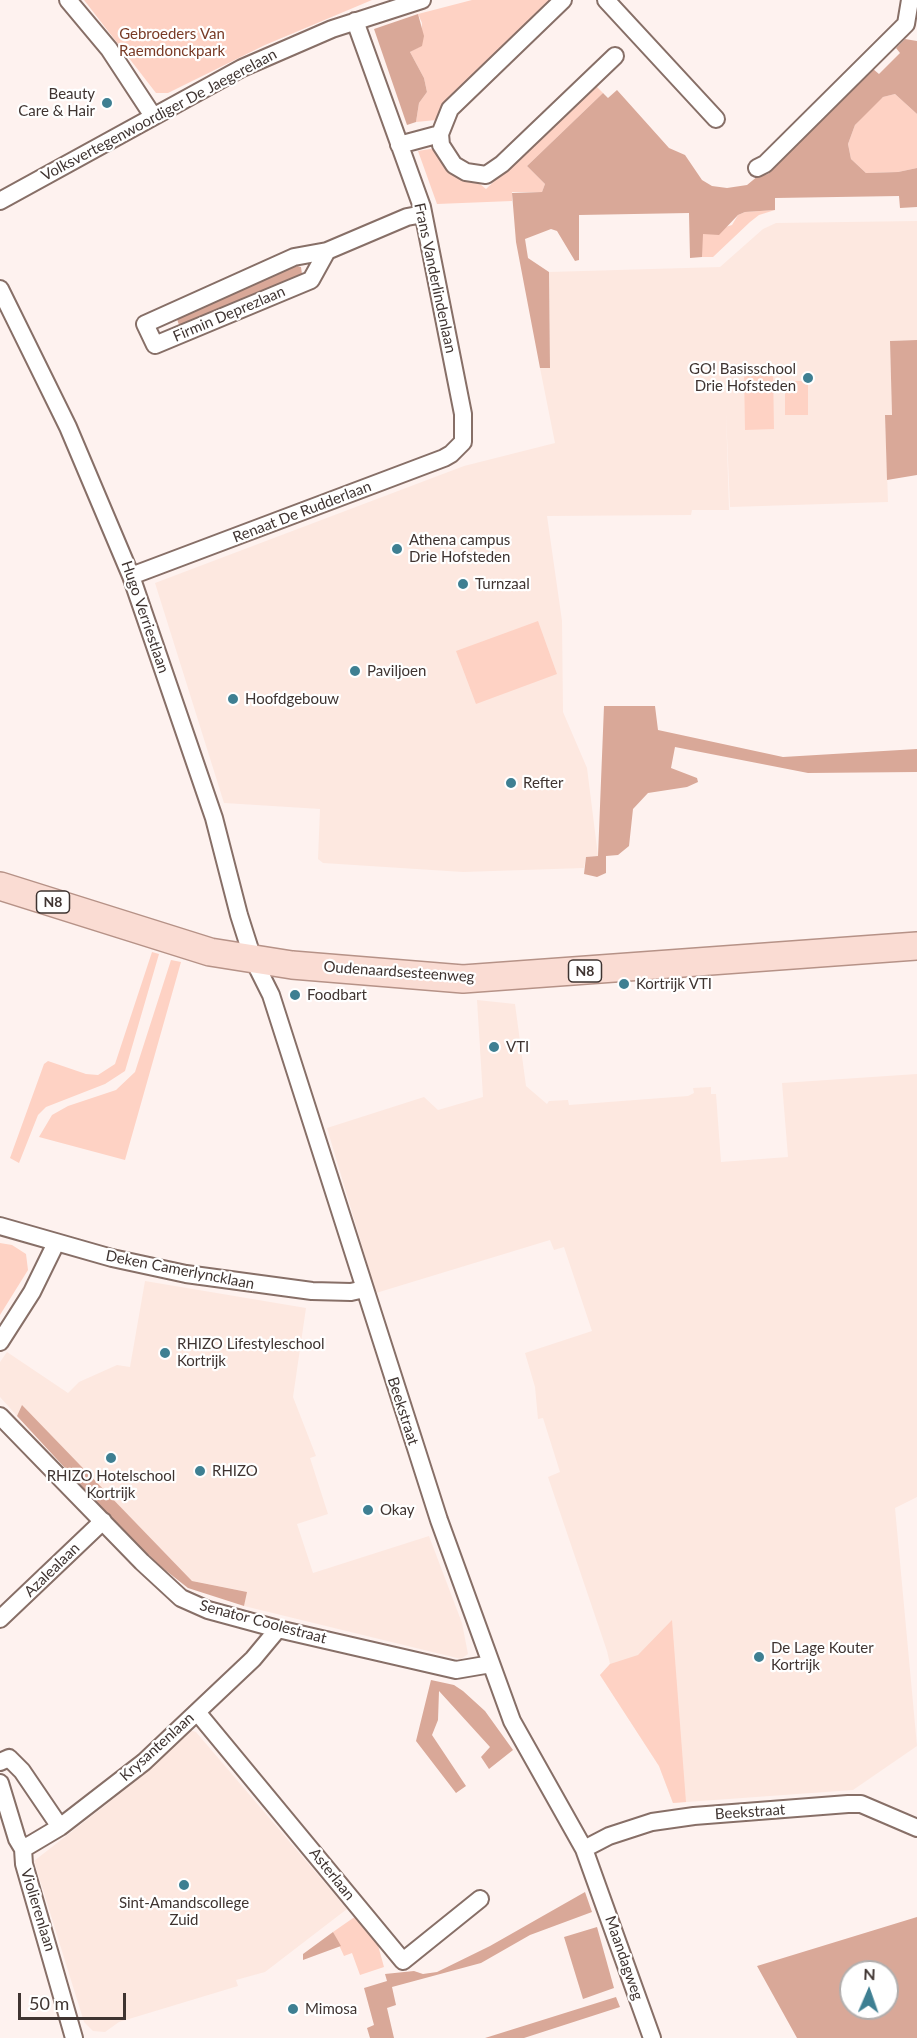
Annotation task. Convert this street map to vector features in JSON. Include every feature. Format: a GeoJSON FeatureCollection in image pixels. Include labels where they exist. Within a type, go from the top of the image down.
{"type":"FeatureCollection","features":[{"type":"Feature","properties":{"kind":"main road","name":"Oudenaardsesteenweg"},"geometry":{"type":"LineString","coordinates":[[0,886],[210,952],[370,972],[463,979],[917,946]]}},
{"type":"Feature","properties":{"kind":"street"},"geometry":{"type":"LineString","coordinates":[[68,0],[109,49],[153,116]]}},
{"type":"Feature","properties":{"kind":"street","name":"Volksvertegenwoordiger De Jaegerelaan"},"geometry":{"type":"LineString","coordinates":[[0,201],[259,60],[355,21],[422,0]]}},
{"type":"Feature","properties":{"kind":"street"},"geometry":{"type":"LineString","coordinates":[[563,0],[450,109],[440,134],[441,145],[454,165],[466,172],[486,175],[501,164],[615,56]]}},
{"type":"Feature","properties":{"kind":"street"},"geometry":{"type":"LineString","coordinates":[[606,0],[716,119]]}},
{"type":"Feature","properties":{"kind":"street"},"geometry":{"type":"LineString","coordinates":[[757,168],[765,164],[906,24],[910,0]]}},
{"type":"Feature","properties":{"kind":"street","name":"Frans Vanderlindenlaan"},"geometry":{"type":"LineString","coordinates":[[355,21],[423,214],[463,414],[465,436]]}},
{"type":"Feature","properties":{"kind":"street"},"geometry":{"type":"LineString","coordinates":[[399,145],[440,134]]}},
{"type":"Feature","properties":{"kind":"street","name":"Firmin Deprezlaan"},"geometry":{"type":"LineString","coordinates":[[327,251],[311,280],[155,345],[145,324],[294,257],[327,251],[407,217],[423,214]]}},
{"type":"Feature","properties":{"kind":"street","name":"Hugo Verriestlaan"},"geometry":{"type":"LineString","coordinates":[[0,289],[68,427],[131,576],[214,818],[228,880],[253,959]]}},
{"type":"Feature","properties":{"kind":"street","name":"Renaat De Rudderlaan"},"geometry":{"type":"LineString","coordinates":[[131,576],[444,458],[459,447],[465,436]]}},
{"type":"Feature","properties":{"kind":"street","name":"Beekstraat"},"geometry":{"type":"LineString","coordinates":[[253,959],[268,985],[429,1492],[512,1721],[584,1849],[596,1879]]}},
{"type":"Feature","properties":{"kind":"street","name":"Deken Camerlyncklaan"},"geometry":{"type":"LineString","coordinates":[[0,1226],[56,1243],[186,1274],[312,1291],[351,1292],[364,1289]]}},
{"type":"Feature","properties":{"kind":"street"},"geometry":{"type":"LineString","coordinates":[[0,1342],[32,1292],[56,1243]]}},
{"type":"Feature","properties":{"kind":"street","name":"Senator Coolestraat"},"geometry":{"type":"LineString","coordinates":[[0,1416],[181,1598],[208,1610],[278,1629],[456,1670],[491,1664]]}},
{"type":"Feature","properties":{"kind":"street","name":"Azalealaan"},"geometry":{"type":"LineString","coordinates":[[0,1619],[104,1521]]}},
{"type":"Feature","properties":{"kind":"street","name":"Krysantenlaan"},"geometry":{"type":"LineString","coordinates":[[23,1849],[60,1827],[144,1762],[253,1659],[278,1629]]}},
{"type":"Feature","properties":{"kind":"street","name":"Asterlaan"},"geometry":{"type":"LineString","coordinates":[[197,1712],[403,1961],[480,1899]]}},
{"type":"Feature","properties":{"kind":"street"},"geometry":{"type":"LineString","coordinates":[[0,1762],[9,1758],[22,1771],[60,1827]]}},
{"type":"Feature","properties":{"kind":"street","name":"Violierenlaan"},"geometry":{"type":"LineString","coordinates":[[0,1783],[17,1839],[23,1849],[24,1864],[74,2038]]}},
{"type":"Feature","properties":{"kind":"street","name":"Beekstraat"},"geometry":{"type":"LineString","coordinates":[[584,1849],[609,1836],[652,1822],[694,1816],[848,1804],[861,1804],[917,1828]]}},
{"type":"Feature","properties":{"kind":"street","name":"Maandagweg"},"geometry":{"type":"LineString","coordinates":[[596,1879],[652,2038]]}},
{"type":"Feature","properties":{"kind":"shaded area"},"geometry":{"type":"Polygon","coordinates":[[[418,14],[424,36],[422,46],[410,52],[424,78],[427,92],[419,103],[416,122],[407,125],[374,29],[418,14]]]}},
{"type":"Feature","properties":{"kind":"shaded area"},"geometry":{"type":"Polygon","coordinates":[[[905,39],[917,41],[917,114],[895,94],[883,97],[855,125],[848,144],[851,159],[866,173],[898,172],[917,168],[917,207],[900,208],[899,196],[775,198],[775,210],[745,212],[738,215],[719,235],[703,234],[702,257],[690,258],[689,213],[579,215],[579,260],[575,261],[557,231],[551,229],[525,239],[528,258],[549,272],[550,368],[540,368],[516,242],[512,193],[542,192],[545,184],[527,166],[603,93],[608,98],[617,90],[669,148],[685,155],[702,180],[712,186],[727,188],[747,185],[758,176],[768,174],[873,69],[879,74],[900,53],[896,48],[905,39]]]}},
{"type":"Feature","properties":{"kind":"shaded area","name":"Athena campus Drie Hofsteden"},"geometry":{"type":"Polygon","coordinates":[[[917,221],[917,340],[890,341],[892,415],[885,416],[888,502],[730,507],[726,413],[729,510],[692,510],[691,515],[547,516],[562,621],[563,712],[587,768],[598,856],[586,857],[584,868],[463,872],[323,863],[318,859],[320,809],[224,803],[155,583],[464,466],[555,443],[540,368],[550,368],[549,272],[720,267],[763,229],[776,223],[917,221]]]}},
{"type":"Feature","properties":{"kind":"shaded area"},"geometry":{"type":"Polygon","coordinates":[[[297,266],[301,267],[302,274],[179,325],[177,319],[181,315],[297,266]]]}},
{"type":"Feature","properties":{"kind":"shaded area"},"geometry":{"type":"Polygon","coordinates":[[[917,340],[917,475],[887,480],[885,415],[892,415],[890,341],[917,340]]]}},
{"type":"Feature","properties":{"kind":"shaded area"},"geometry":{"type":"Polygon","coordinates":[[[604,706],[655,706],[658,730],[783,757],[917,749],[917,772],[808,773],[675,747],[671,768],[697,778],[698,782],[687,787],[648,793],[633,809],[629,846],[618,855],[606,856],[606,873],[597,877],[584,874],[586,857],[598,856],[604,706]]]}},
{"type":"Feature","properties":{"kind":"shaded area"},"geometry":{"type":"Polygon","coordinates":[[[477,1000],[515,1004],[526,1086],[547,1104],[549,1101],[568,1100],[569,1105],[688,1096],[694,1093],[693,1088],[711,1087],[711,1094],[716,1094],[721,1162],[788,1157],[782,1083],[917,1074],[917,1497],[895,1508],[917,1746],[853,1790],[673,1803],[659,1766],[600,1675],[610,1664],[607,1651],[548,1477],[560,1472],[543,1418],[538,1419],[535,1387],[525,1353],[592,1331],[564,1247],[554,1250],[550,1240],[376,1293],[327,1128],[424,1097],[438,1110],[483,1097],[477,1000]]]}},
{"type":"Feature","properties":{"kind":"shaded area","name":"RHIZO"},"geometry":{"type":"Polygon","coordinates":[[[145,1281],[306,1308],[293,1397],[316,1456],[310,1458],[328,1514],[297,1524],[313,1573],[429,1536],[462,1623],[468,1654],[461,1659],[244,1606],[246,1592],[192,1581],[22,1406],[17,1416],[0,1397],[0,1362],[7,1352],[68,1393],[79,1382],[117,1365],[130,1367],[145,1281]]]}},
{"type":"Feature","properties":{"kind":"shaded area"},"geometry":{"type":"Polygon","coordinates":[[[22,1405],[192,1581],[247,1592],[244,1606],[188,1588],[160,1566],[113,1520],[17,1416],[22,1405]]]}},
{"type":"Feature","properties":{"kind":"shaded area"},"geometry":{"type":"Polygon","coordinates":[[[431,1680],[454,1685],[463,1691],[485,1711],[513,1750],[489,1769],[481,1757],[490,1747],[439,1691],[438,1720],[432,1735],[466,1786],[456,1793],[416,1741],[431,1680]]]}},
{"type":"Feature","properties":{"kind":"shaded area","name":"Sint-Amandscollege Zuid"},"geometry":{"type":"Polygon","coordinates":[[[189,1730],[196,1732],[347,1909],[265,1972],[236,1980],[238,1986],[119,2022],[105,2032],[93,2031],[84,2022],[34,1861],[107,1804],[189,1730]]]}},
{"type":"Feature","properties":{"kind":"shaded area"},"geometry":{"type":"Polygon","coordinates":[[[585,1892],[592,1912],[530,1935],[481,1963],[392,1987],[396,2005],[387,2008],[394,2038],[370,2038],[367,2028],[374,2025],[364,1988],[387,1981],[385,1974],[414,1971],[423,1974],[437,1972],[490,1946],[585,1892]]]}},
{"type":"Feature","properties":{"kind":"shaded area"},"geometry":{"type":"Polygon","coordinates":[[[917,1917],[917,2038],[797,2038],[757,1966],[917,1917]]]}},
{"type":"Feature","properties":{"kind":"shaded area"},"geometry":{"type":"Polygon","coordinates":[[[597,1927],[614,1988],[583,1999],[564,1937],[597,1927]]]}},
{"type":"Feature","properties":{"kind":"shaded area"},"geometry":{"type":"Polygon","coordinates":[[[333,1932],[341,1946],[303,1960],[303,1954],[333,1932]]]}},
{"type":"Feature","properties":{"kind":"shaded area"},"geometry":{"type":"Polygon","coordinates":[[[616,1997],[620,2007],[524,2038],[485,2038],[616,1997]]]}},
{"type":"Feature","properties":{"kind":"green space","name":"Gebroeders Van Raemdonckpark"},"geometry":{"type":"Polygon","coordinates":[[[84,0],[372,0],[265,45],[168,93],[156,93],[84,0]]]}},
{"type":"Feature","properties":{"kind":"green space"},"geometry":{"type":"Polygon","coordinates":[[[472,0],[550,0],[440,109],[436,120],[416,122],[419,103],[427,92],[424,78],[410,52],[421,46],[422,23],[418,14],[472,0]]]}},
{"type":"Feature","properties":{"kind":"green space"},"geometry":{"type":"Polygon","coordinates":[[[595,85],[603,93],[527,166],[545,184],[542,192],[512,192],[512,201],[437,204],[418,151],[436,148],[486,189],[595,85]]]}},
{"type":"Feature","properties":{"kind":"green space"},"geometry":{"type":"Polygon","coordinates":[[[895,94],[917,114],[917,168],[898,172],[866,173],[851,159],[848,144],[855,125],[874,104],[883,97],[895,94]]]}},
{"type":"Feature","properties":{"kind":"green space"},"geometry":{"type":"Polygon","coordinates":[[[775,210],[759,215],[713,257],[702,257],[702,234],[732,225],[738,215],[745,212],[775,210]]]}},
{"type":"Feature","properties":{"kind":"green space"},"geometry":{"type":"Polygon","coordinates":[[[744,369],[773,369],[774,429],[745,430],[744,369]]]}},
{"type":"Feature","properties":{"kind":"green space"},"geometry":{"type":"Polygon","coordinates":[[[785,381],[808,381],[808,415],[785,415],[785,381]]]}},
{"type":"Feature","properties":{"kind":"green space"},"geometry":{"type":"Polygon","coordinates":[[[538,621],[557,674],[476,704],[456,651],[538,621]]]}},
{"type":"Feature","properties":{"kind":"green space"},"geometry":{"type":"Polygon","coordinates":[[[152,952],[159,954],[125,1071],[105,1084],[46,1107],[38,1115],[19,1163],[10,1158],[44,1064],[48,1061],[86,1074],[98,1075],[115,1064],[152,952]]]}},
{"type":"Feature","properties":{"kind":"green space"},"geometry":{"type":"Polygon","coordinates":[[[171,960],[181,962],[125,1160],[39,1137],[52,1115],[68,1106],[116,1090],[135,1072],[171,960]]]}},
{"type":"Feature","properties":{"kind":"green space"},"geometry":{"type":"Polygon","coordinates":[[[0,1243],[12,1245],[26,1254],[28,1270],[0,1315],[0,1243]]]}},
{"type":"Feature","properties":{"kind":"green space"},"geometry":{"type":"Polygon","coordinates":[[[672,1620],[686,1802],[673,1803],[659,1766],[600,1675],[610,1664],[638,1655],[672,1620]]]}},
{"type":"Feature","properties":{"kind":"green space"},"geometry":{"type":"Polygon","coordinates":[[[356,1916],[376,1938],[384,1967],[360,1975],[352,1953],[344,1956],[333,1932],[356,1916]]]}},
{"type":"Feature","properties":{"kind":"place","name":"Beauty Care & Hair"},"geometry":{"type":"Point","coordinates":[107,103]}},
{"type":"Feature","properties":{"kind":"place","name":"GO! Basisschool Drie Hofsteden"},"geometry":{"type":"Point","coordinates":[808,378]}},
{"type":"Feature","properties":{"kind":"place","name":"Athena campus Drie Hofsteden"},"geometry":{"type":"Point","coordinates":[397,549]}},
{"type":"Feature","properties":{"kind":"place","name":"Turnzaal"},"geometry":{"type":"Point","coordinates":[463,584]}},
{"type":"Feature","properties":{"kind":"place","name":"Paviljoen"},"geometry":{"type":"Point","coordinates":[355,671]}},
{"type":"Feature","properties":{"kind":"place","name":"Hoofdgebouw"},"geometry":{"type":"Point","coordinates":[233,699]}},
{"type":"Feature","properties":{"kind":"place","name":"Refter"},"geometry":{"type":"Point","coordinates":[511,783]}},
{"type":"Feature","properties":{"kind":"place","name":"Kortrijk VTI"},"geometry":{"type":"Point","coordinates":[624,984]}},
{"type":"Feature","properties":{"kind":"place","name":"Foodbart"},"geometry":{"type":"Point","coordinates":[295,995]}},
{"type":"Feature","properties":{"kind":"place","name":"VTI"},"geometry":{"type":"Point","coordinates":[494,1047]}},
{"type":"Feature","properties":{"kind":"place","name":"RHIZO Lifestyleschool Kortrijk"},"geometry":{"type":"Point","coordinates":[165,1353]}},
{"type":"Feature","properties":{"kind":"place","name":"RHIZO Hotelschool Kortrijk"},"geometry":{"type":"Point","coordinates":[111,1458]}},
{"type":"Feature","properties":{"kind":"place","name":"RHIZO"},"geometry":{"type":"Point","coordinates":[200,1471]}},
{"type":"Feature","properties":{"kind":"place","name":"Okay"},"geometry":{"type":"Point","coordinates":[368,1510]}},
{"type":"Feature","properties":{"kind":"place","name":"De Lage Kouter Kortrijk"},"geometry":{"type":"Point","coordinates":[759,1657]}},
{"type":"Feature","properties":{"kind":"place","name":"Sint-Amandscollege Zuid"},"geometry":{"type":"Point","coordinates":[184,1885]}},
{"type":"Feature","properties":{"kind":"place","name":"Mimosa"},"geometry":{"type":"Point","coordinates":[293,2009]}}]}
